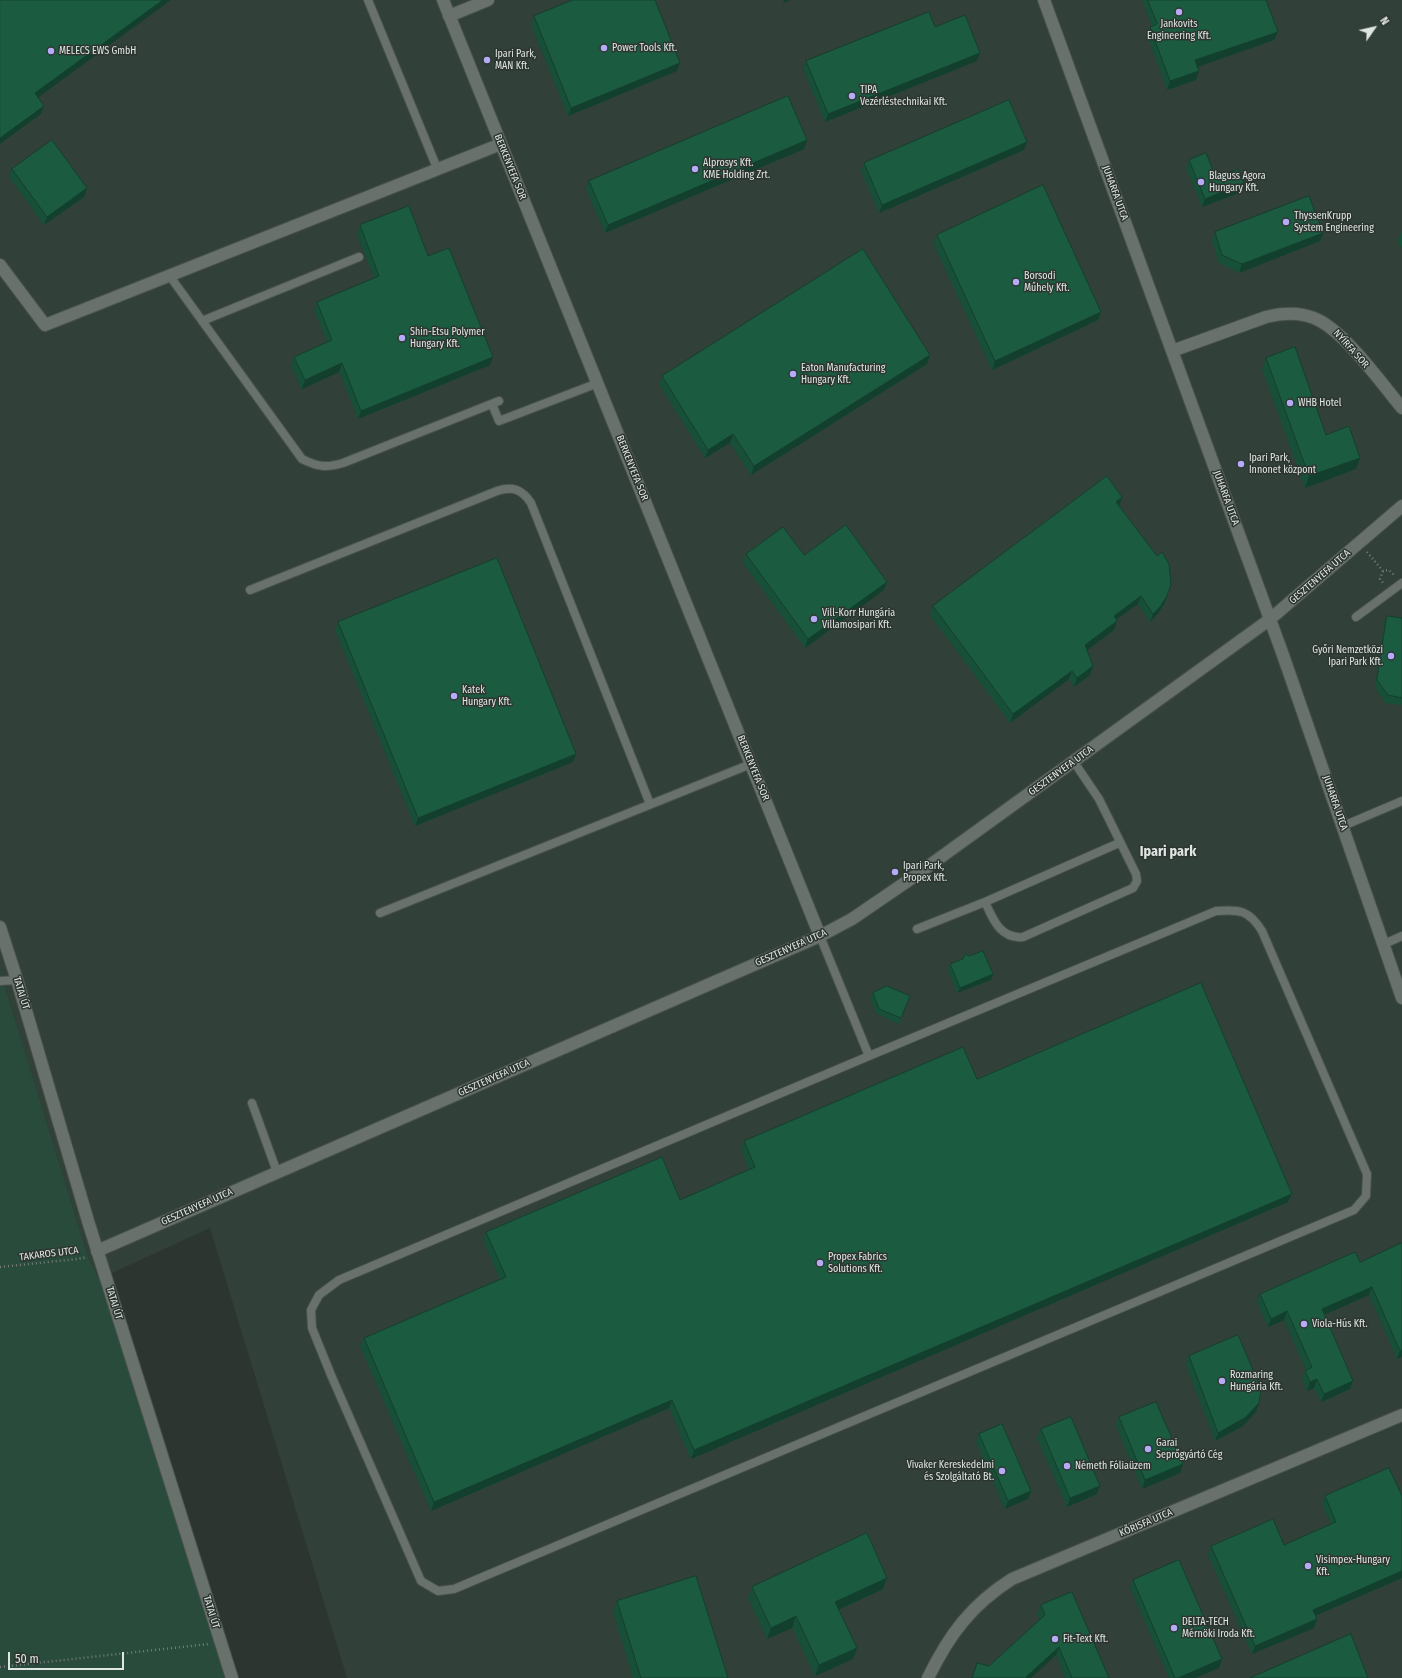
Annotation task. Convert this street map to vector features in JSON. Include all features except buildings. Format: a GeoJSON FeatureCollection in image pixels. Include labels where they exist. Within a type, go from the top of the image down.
{"type":"FeatureCollection","features":[{"type":"Feature","properties":{"kind":"street","name":"BERKENYEFA SOR"},"geometry":{"type":"LineString","coordinates":[[443,0],[820,936]]}},
{"type":"Feature","properties":{"kind":"street"},"geometry":{"type":"LineString","coordinates":[[449,16],[488,0]]}},
{"type":"Feature","properties":{"kind":"street","name":"JUHARFA UTCA"},"geometry":{"type":"LineString","coordinates":[[1044,0],[1343,826],[1402,998]]}},
{"type":"Feature","properties":{"kind":"street"},"geometry":{"type":"LineString","coordinates":[[0,265],[45,325],[437,168],[501,144]]}},
{"type":"Feature","properties":{"kind":"street","name":"NYÍRFA SOR"},"geometry":{"type":"LineString","coordinates":[[1172,351],[1266,317],[1280,314],[1297,314],[1315,318],[1333,329],[1348,344],[1402,408]]}},
{"type":"Feature","properties":{"kind":"street","name":"GESZTENYEFA UTCA"},"geometry":{"type":"LineString","coordinates":[[97,1251],[820,936],[852,919],[1074,762],[1269,620],[1402,506]]}},
{"type":"Feature","properties":{"kind":"street","name":"TATAI ÚT"},"geometry":{"type":"LineString","coordinates":[[0,927],[97,1251],[232,1678]]}},
{"type":"Feature","properties":{"kind":"street","name":"KŐRISFA UTCA"},"geometry":{"type":"LineString","coordinates":[[928,1678],[950,1639],[963,1621],[981,1601],[1012,1579],[1402,1415]]}},
{"type":"Feature","properties":{"kind":"lane"},"geometry":{"type":"LineString","coordinates":[[368,0],[437,168]]}},
{"type":"Feature","properties":{"kind":"lane"},"geometry":{"type":"LineString","coordinates":[[202,321],[359,257]]}},
{"type":"Feature","properties":{"kind":"lane"},"geometry":{"type":"LineString","coordinates":[[169,275],[302,459],[320,466],[328,467],[343,463],[495,403],[499,421],[598,383]]}},
{"type":"Feature","properties":{"kind":"lane"},"geometry":{"type":"LineString","coordinates":[[250,590],[497,491],[506,488],[521,492],[531,503],[650,804]]}},
{"type":"Feature","properties":{"kind":"lane"},"geometry":{"type":"LineString","coordinates":[[1356,617],[1402,583]]}},
{"type":"Feature","properties":{"kind":"lane"},"geometry":{"type":"LineString","coordinates":[[985,902],[994,922],[1003,933],[1016,938],[1023,937],[1133,888],[1137,881],[1136,874],[1099,799],[1074,762]]}},
{"type":"Feature","properties":{"kind":"lane"},"geometry":{"type":"LineString","coordinates":[[380,913],[750,764]]}},
{"type":"Feature","properties":{"kind":"lane"},"geometry":{"type":"LineString","coordinates":[[1343,826],[1402,802]]}},
{"type":"Feature","properties":{"kind":"lane"},"geometry":{"type":"LineString","coordinates":[[917,930],[985,902],[1119,842]]}},
{"type":"Feature","properties":{"kind":"lane"},"geometry":{"type":"LineString","coordinates":[[1233,910],[1247,914],[1255,920],[1262,931],[1367,1174],[1366,1196],[1354,1210],[454,1589],[438,1591],[421,1581],[312,1328],[311,1310],[319,1295],[338,1280],[869,1056],[1216,911],[1233,910]]}},
{"type":"Feature","properties":{"kind":"lane"},"geometry":{"type":"LineString","coordinates":[[820,936],[869,1056]]}},
{"type":"Feature","properties":{"kind":"lane"},"geometry":{"type":"LineString","coordinates":[[1384,944],[1402,936]]}},
{"type":"Feature","properties":{"kind":"lane"},"geometry":{"type":"LineString","coordinates":[[0,981],[17,980]]}},
{"type":"Feature","properties":{"kind":"lane"},"geometry":{"type":"LineString","coordinates":[[252,1103],[276,1172]]}},
{"type":"Feature","properties":{"kind":"path"},"geometry":{"type":"LineString","coordinates":[[1359,543],[1384,571]]}},
{"type":"Feature","properties":{"kind":"path"},"geometry":{"type":"LineString","coordinates":[[1384,571],[1389,570],[1393,574],[1394,580]]}},
{"type":"Feature","properties":{"kind":"path"},"geometry":{"type":"LineString","coordinates":[[1384,571],[1380,579],[1383,584],[1389,584]]}},
{"type":"Feature","properties":{"kind":"path","name":"TAKAROS UTCA"},"geometry":{"type":"LineString","coordinates":[[0,1267],[77,1259],[88,1256],[97,1251]]}},
{"type":"Feature","properties":{"kind":"path"},"geometry":{"type":"LineString","coordinates":[[0,1667],[221,1643]]}},
{"type":"Feature","properties":{"kind":"shaded area"},"geometry":{"type":"Polygon","coordinates":[[[0,0],[1402,0],[1402,1678],[347,1678],[210,1228],[99,1279],[88,1257],[0,971],[0,0]]]}},
{"type":"Feature","properties":{"kind":"green space"},"geometry":{"type":"Polygon","coordinates":[[[0,971],[88,1257],[99,1279],[233,1678],[0,1678],[0,971]]]}},
{"type":"Feature","properties":{"kind":"place","name":"Jankovits Engineering Kft."},"geometry":{"type":"Point","coordinates":[1179,12]}},
{"type":"Feature","properties":{"kind":"place","name":"Power Tools Kft."},"geometry":{"type":"Point","coordinates":[604,48]}},
{"type":"Feature","properties":{"kind":"place","name":"MELECS EWS GmbH"},"geometry":{"type":"Point","coordinates":[51,51]}},
{"type":"Feature","properties":{"kind":"place","name":"Ipari Park, MAN Kft."},"geometry":{"type":"Point","coordinates":[487,60]}},
{"type":"Feature","properties":{"kind":"place","name":"TIPA Vezérléstechnikai Kft."},"geometry":{"type":"Point","coordinates":[852,96]}},
{"type":"Feature","properties":{"kind":"place","name":"Alprosys Kft. KME Holding Zrt."},"geometry":{"type":"Point","coordinates":[695,169]}},
{"type":"Feature","properties":{"kind":"place","name":"Blaguss Agora Hungary Kft."},"geometry":{"type":"Point","coordinates":[1201,182]}},
{"type":"Feature","properties":{"kind":"place","name":"ThyssenKrupp System Engineering"},"geometry":{"type":"Point","coordinates":[1286,222]}},
{"type":"Feature","properties":{"kind":"place","name":"Borsodi Műhely Kft."},"geometry":{"type":"Point","coordinates":[1016,282]}},
{"type":"Feature","properties":{"kind":"place","name":"Shin-Etsu Polymer Hungary Kft."},"geometry":{"type":"Point","coordinates":[402,338]}},
{"type":"Feature","properties":{"kind":"place","name":"Eaton Manufacturing Hungary Kft."},"geometry":{"type":"Point","coordinates":[793,374]}},
{"type":"Feature","properties":{"kind":"place","name":"WHB Hotel"},"geometry":{"type":"Point","coordinates":[1290,403]}},
{"type":"Feature","properties":{"kind":"place","name":"Ipari Park, Innonet központ"},"geometry":{"type":"Point","coordinates":[1241,464]}},
{"type":"Feature","properties":{"kind":"place","name":"Vill-Korr Hungária Villamosipari Kft."},"geometry":{"type":"Point","coordinates":[814,619]}},
{"type":"Feature","properties":{"kind":"place","name":"Győri Nemzetközi Ipari Park Kft."},"geometry":{"type":"Point","coordinates":[1391,656]}},
{"type":"Feature","properties":{"kind":"place","name":"Katek Hungary Kft."},"geometry":{"type":"Point","coordinates":[454,696]}},
{"type":"Feature","properties":{"kind":"place","name":"Ipari Park, Propex Kft."},"geometry":{"type":"Point","coordinates":[895,872]}},
{"type":"Feature","properties":{"kind":"place","name":"Propex Fabrics Solutions Kft."},"geometry":{"type":"Point","coordinates":[820,1263]}},
{"type":"Feature","properties":{"kind":"place","name":"Viola-Hús Kft."},"geometry":{"type":"Point","coordinates":[1304,1324]}},
{"type":"Feature","properties":{"kind":"place","name":"Rozmaring Hungária Kft."},"geometry":{"type":"Point","coordinates":[1222,1381]}},
{"type":"Feature","properties":{"kind":"place","name":"Garai Seprőgyártó Cég"},"geometry":{"type":"Point","coordinates":[1148,1449]}},
{"type":"Feature","properties":{"kind":"place","name":"Németh Fóliaüzem"},"geometry":{"type":"Point","coordinates":[1067,1466]}},
{"type":"Feature","properties":{"kind":"place","name":"Vivaker Kereskedelmi és Szolgáltató Bt."},"geometry":{"type":"Point","coordinates":[1002,1471]}},
{"type":"Feature","properties":{"kind":"place","name":"Visimpex-Hungary Kft."},"geometry":{"type":"Point","coordinates":[1308,1566]}},
{"type":"Feature","properties":{"kind":"place","name":"DELTA-TECH Mérnöki Iroda Kft."},"geometry":{"type":"Point","coordinates":[1174,1628]}},
{"type":"Feature","properties":{"kind":"place","name":"Fit-Text Kft."},"geometry":{"type":"Point","coordinates":[1055,1639]}},
{"type":"Feature","properties":{"kind":"district","name":"Ipari park"},"geometry":{"type":"Point","coordinates":[1168,852]}}]}
